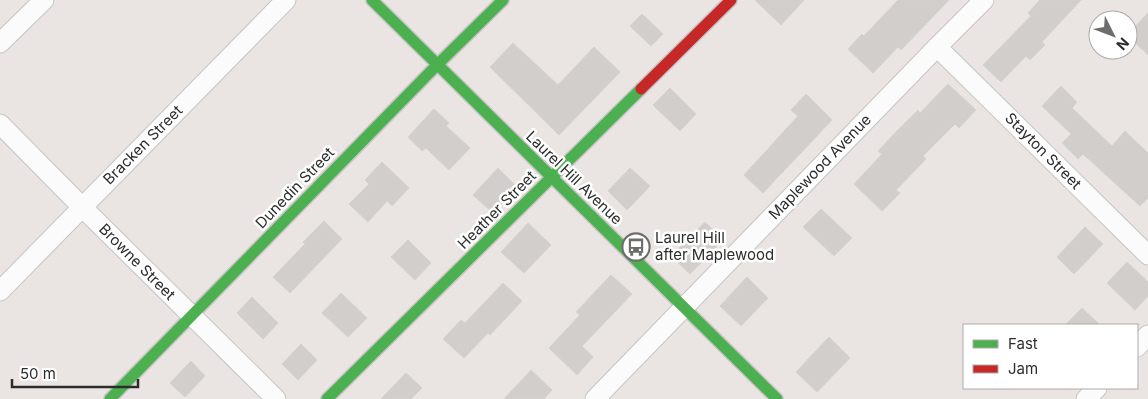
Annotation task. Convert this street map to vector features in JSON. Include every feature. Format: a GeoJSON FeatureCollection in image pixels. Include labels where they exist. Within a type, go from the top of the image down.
{"type":"FeatureCollection","features":[{"type":"Feature","properties":{"kind":"street"},"geometry":{"type":"LineString","coordinates":[[0,43],[44,0]]}},
{"type":"Feature","properties":{"kind":"street","name":"Bracken Street"},"geometry":{"type":"LineString","coordinates":[[0,291],[286,0]]}},
{"type":"Feature","properties":{"kind":"street","name":"Laurel Hill Avenue"},"geometry":{"type":"LineString","coordinates":[[372,0],[777,399]]}},
{"type":"Feature","properties":{"kind":"street","name":"Dunedin Street"},"geometry":{"type":"LineString","coordinates":[[110,399],[502,0]]}},
{"type":"Feature","properties":{"kind":"street","name":"Heather Street"},"geometry":{"type":"LineString","coordinates":[[327,399],[731,0]]}},
{"type":"Feature","properties":{"kind":"street","name":"Maplewood Avenue"},"geometry":{"type":"LineString","coordinates":[[595,399],[984,0]]}},
{"type":"Feature","properties":{"kind":"street","name":"Stayton Street"},"geometry":{"type":"LineString","coordinates":[[937,47],[1148,255]]}},
{"type":"Feature","properties":{"kind":"street","name":"Browne Street"},"geometry":{"type":"LineString","coordinates":[[0,124],[276,399]]}},
{"type":"Feature","properties":{"kind":"street"},"geometry":{"type":"LineString","coordinates":[[1138,346],[1148,335]]}},
{"type":"Feature","properties":{"kind":"street"},"geometry":{"type":"LineString","coordinates":[[1086,399],[1096,389]]}},
{"type":"Feature","properties":{"kind":"building"},"geometry":{"type":"Polygon","coordinates":[[[755,0],[804,0],[781,25],[755,0]]]}},
{"type":"Feature","properties":{"kind":"building"},"geometry":{"type":"Polygon","coordinates":[[[898,0],[949,0],[901,50],[898,47],[873,73],[848,49],[862,34],[864,36],[898,0]]]}},
{"type":"Feature","properties":{"kind":"building"},"geometry":{"type":"Polygon","coordinates":[[[1040,0],[1081,0],[1042,42],[1045,45],[1030,60],[1026,56],[1001,82],[983,65],[1031,16],[1028,13],[1040,0]]]}},
{"type":"Feature","properties":{"kind":"building"},"geometry":{"type":"Polygon","coordinates":[[[1148,13],[1148,55],[1138,46],[1138,24],[1148,13]]]}},
{"type":"Feature","properties":{"kind":"building"},"geometry":{"type":"Polygon","coordinates":[[[642,14],[663,34],[651,46],[630,26],[642,14]]]}},
{"type":"Feature","properties":{"kind":"building"},"geometry":{"type":"Polygon","coordinates":[[[513,43],[558,85],[594,47],[620,72],[559,135],[490,67],[513,43]]]}},
{"type":"Feature","properties":{"kind":"building"},"geometry":{"type":"Polygon","coordinates":[[[948,84],[976,110],[959,128],[955,124],[923,156],[926,159],[896,190],[900,193],[882,211],[854,184],[882,154],[878,151],[918,110],[920,113],[948,84]]]}},
{"type":"Feature","properties":{"kind":"building"},"geometry":{"type":"Polygon","coordinates":[[[1061,86],[1077,102],[1072,108],[1112,146],[1125,131],[1148,153],[1148,198],[1140,206],[1083,154],[1078,159],[1062,143],[1071,134],[1042,106],[1061,86]]]}},
{"type":"Feature","properties":{"kind":"building"},"geometry":{"type":"Polygon","coordinates":[[[670,88],[696,114],[680,131],[653,105],[670,88]]]}},
{"type":"Feature","properties":{"kind":"building"},"geometry":{"type":"Polygon","coordinates":[[[806,94],[832,120],[763,193],[744,175],[798,116],[791,110],[806,94]]]}},
{"type":"Feature","properties":{"kind":"building"},"geometry":{"type":"Polygon","coordinates":[[[434,109],[449,123],[446,126],[470,148],[449,170],[426,148],[422,151],[408,137],[434,109]]]}},
{"type":"Feature","properties":{"kind":"building"},"geometry":{"type":"Polygon","coordinates":[[[382,162],[409,188],[392,206],[387,201],[368,222],[349,204],[369,184],[365,180],[382,162]]]}},
{"type":"Feature","properties":{"kind":"building"},"geometry":{"type":"Polygon","coordinates":[[[498,168],[518,188],[493,213],[473,195],[498,168]]]}},
{"type":"Feature","properties":{"kind":"building"},"geometry":{"type":"Polygon","coordinates":[[[630,168],[650,186],[627,210],[608,191],[630,168]]]}},
{"type":"Feature","properties":{"kind":"building"},"geometry":{"type":"Polygon","coordinates":[[[821,209],[852,238],[834,256],[803,227],[821,209]]]}},
{"type":"Feature","properties":{"kind":"building"},"geometry":{"type":"Polygon","coordinates":[[[324,221],[342,239],[290,293],[273,277],[324,221]]]}},
{"type":"Feature","properties":{"kind":"building"},"geometry":{"type":"Polygon","coordinates":[[[705,222],[723,240],[690,274],[671,256],[705,222]]]}},
{"type":"Feature","properties":{"kind":"building"},"geometry":{"type":"Polygon","coordinates":[[[528,223],[551,245],[524,273],[501,252],[528,223]]]}},
{"type":"Feature","properties":{"kind":"building"},"geometry":{"type":"Polygon","coordinates":[[[1085,227],[1103,244],[1074,274],[1057,257],[1085,227]]]}},
{"type":"Feature","properties":{"kind":"building"},"geometry":{"type":"Polygon","coordinates":[[[408,240],[431,263],[415,280],[391,257],[408,240]]]}},
{"type":"Feature","properties":{"kind":"building"},"geometry":{"type":"Polygon","coordinates":[[[1127,262],[1148,282],[1148,296],[1135,310],[1107,283],[1127,262]]]}},
{"type":"Feature","properties":{"kind":"building"},"geometry":{"type":"Polygon","coordinates":[[[611,275],[632,294],[582,346],[593,357],[577,375],[549,348],[580,315],[576,312],[611,275]]]}},
{"type":"Feature","properties":{"kind":"building"},"geometry":{"type":"Polygon","coordinates":[[[747,277],[768,298],[741,326],[720,306],[747,277]]]}},
{"type":"Feature","properties":{"kind":"building"},"geometry":{"type":"Polygon","coordinates":[[[503,283],[522,301],[490,335],[488,333],[464,358],[443,339],[461,320],[465,323],[503,283]]]}},
{"type":"Feature","properties":{"kind":"building"},"geometry":{"type":"Polygon","coordinates":[[[341,293],[367,318],[348,337],[322,313],[341,293]]]}},
{"type":"Feature","properties":{"kind":"building"},"geometry":{"type":"Polygon","coordinates":[[[252,297],[278,323],[263,339],[237,313],[252,297]]]}},
{"type":"Feature","properties":{"kind":"building"},"geometry":{"type":"Polygon","coordinates":[[[1082,308],[1099,324],[1066,324],[1082,308]]]}},
{"type":"Feature","properties":{"kind":"building"},"geometry":{"type":"Polygon","coordinates":[[[829,337],[850,358],[817,392],[796,372],[829,337]]]}},
{"type":"Feature","properties":{"kind":"building"},"geometry":{"type":"Polygon","coordinates":[[[301,344],[317,360],[298,380],[282,364],[301,344]]]}},
{"type":"Feature","properties":{"kind":"building"},"geometry":{"type":"Polygon","coordinates":[[[191,361],[205,376],[185,397],[170,383],[191,361]]]}},
{"type":"Feature","properties":{"kind":"building"},"geometry":{"type":"Polygon","coordinates":[[[531,370],[552,390],[544,399],[504,399],[531,370]]]}},
{"type":"Feature","properties":{"kind":"building"},"geometry":{"type":"Polygon","coordinates":[[[406,373],[422,388],[411,399],[381,399],[406,373]]]}},
{"type":"Feature","properties":{"kind":"traffic: fast"},"geometry":{"type":"LineString","coordinates":[[372,0],[777,399]]}},
{"type":"Feature","properties":{"kind":"traffic: fast"},"geometry":{"type":"LineString","coordinates":[[110,399],[503,0]]}},
{"type":"Feature","properties":{"kind":"traffic: fast"},"geometry":{"type":"LineString","coordinates":[[327,399],[641,89]]}},
{"type":"Feature","properties":{"kind":"traffic: jam"},"geometry":{"type":"LineString","coordinates":[[641,89],[731,0]]}},
{"type":"Feature","properties":{"kind":"place","name":"Laurel Hill after Maplewood"},"geometry":{"type":"Point","coordinates":[636,247]}}]}
